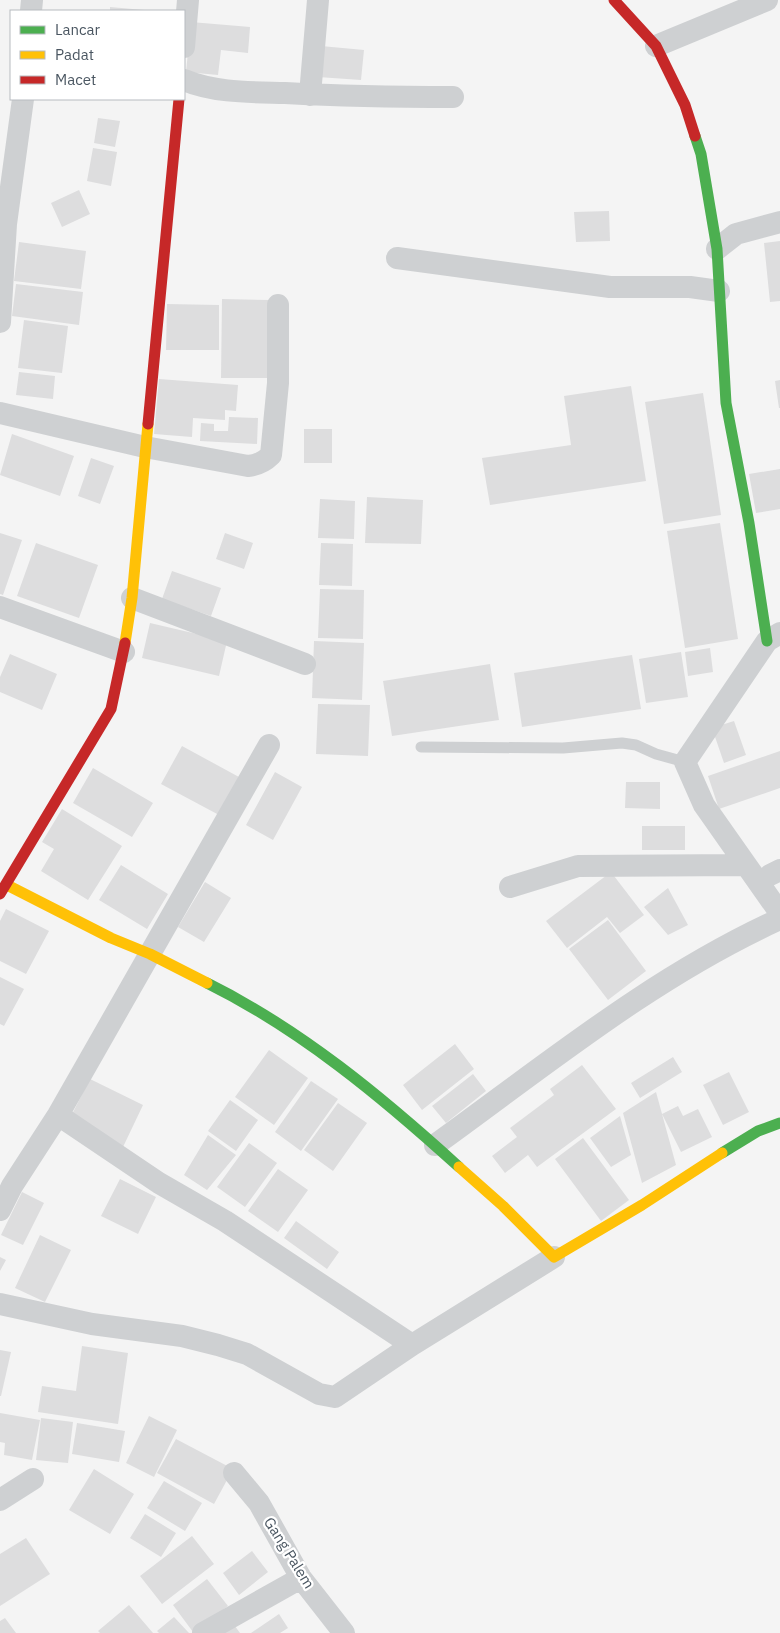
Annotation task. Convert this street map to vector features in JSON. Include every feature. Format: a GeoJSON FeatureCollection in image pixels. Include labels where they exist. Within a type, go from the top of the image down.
{"type":"FeatureCollection","features":[{"type":"Feature","properties":{"kind":"street"},"geometry":{"type":"LineString","coordinates":[[185,35],[188,0]]}},
{"type":"Feature","properties":{"kind":"street"},"geometry":{"type":"LineString","coordinates":[[310,94],[318,0]]}},
{"type":"Feature","properties":{"kind":"street"},"geometry":{"type":"LineString","coordinates":[[614,0],[656,46],[684,106],[701,154],[717,249],[726,403],[749,523],[774,636],[684,762],[704,805],[780,914]]}},
{"type":"Feature","properties":{"kind":"street"},"geometry":{"type":"LineString","coordinates":[[656,46],[767,0]]}},
{"type":"Feature","properties":{"kind":"street"},"geometry":{"type":"LineString","coordinates":[[185,80],[199,86],[241,92],[362,97],[454,97]]}},
{"type":"Feature","properties":{"kind":"street"},"geometry":{"type":"LineString","coordinates":[[0,322],[3,224],[22,100]]}},
{"type":"Feature","properties":{"kind":"street"},"geometry":{"type":"LineString","coordinates":[[179,100],[132,598],[124,652],[111,709],[4,889],[150,954],[212,985],[282,1025],[342,1068],[435,1145],[554,1257]]}},
{"type":"Feature","properties":{"kind":"street"},"geometry":{"type":"LineString","coordinates":[[717,249],[736,234],[780,222]]}},
{"type":"Feature","properties":{"kind":"street"},"geometry":{"type":"LineString","coordinates":[[397,258],[610,287],[690,288],[719,291]]}},
{"type":"Feature","properties":{"kind":"street"},"geometry":{"type":"LineString","coordinates":[[0,413],[145,447],[248,466],[264,462],[271,455],[278,383],[278,305]]}},
{"type":"Feature","properties":{"kind":"street"},"geometry":{"type":"LineString","coordinates":[[132,598],[305,664]]}},
{"type":"Feature","properties":{"kind":"street"},"geometry":{"type":"LineString","coordinates":[[0,607],[124,652]]}},
{"type":"Feature","properties":{"kind":"street"},"geometry":{"type":"LineString","coordinates":[[0,1210],[12,1186],[58,1115],[269,745]]}},
{"type":"Feature","properties":{"kind":"street"},"geometry":{"type":"LineString","coordinates":[[510,887],[578,866],[745,865]]}},
{"type":"Feature","properties":{"kind":"street"},"geometry":{"type":"LineString","coordinates":[[435,1145],[679,971],[731,942],[780,919]]}},
{"type":"Feature","properties":{"kind":"street"},"geometry":{"type":"LineString","coordinates":[[58,1115],[159,1183],[225,1221],[412,1345]]}},
{"type":"Feature","properties":{"kind":"street"},"geometry":{"type":"LineString","coordinates":[[0,1304],[92,1324],[182,1336],[218,1345],[253,1358],[327,1397],[336,1397],[356,1386],[412,1345],[554,1257],[612,1224],[766,1127],[780,1124]]}},
{"type":"Feature","properties":{"kind":"street","name":"Gang Palem"},"geometry":{"type":"LineString","coordinates":[[234,1474],[259,1503],[301,1578],[344,1633]]}},
{"type":"Feature","properties":{"kind":"street"},"geometry":{"type":"LineString","coordinates":[[0,1500],[33,1479]]}},
{"type":"Feature","properties":{"kind":"street"},"geometry":{"type":"LineString","coordinates":[[203,1633],[301,1578]]}},
{"type":"Feature","properties":{"kind":"lane"},"geometry":{"type":"LineString","coordinates":[[421,747],[563,748],[622,743],[636,745],[656,754],[684,762]]}},
{"type":"Feature","properties":{"kind":"building"},"geometry":{"type":"Polygon","coordinates":[[[110,7],[144,10],[110,10],[110,7]]]}},
{"type":"Feature","properties":{"kind":"building"},"geometry":{"type":"Polygon","coordinates":[[[191,22],[250,27],[248,53],[221,50],[218,75],[186,72],[191,22]]]}},
{"type":"Feature","properties":{"kind":"building"},"geometry":{"type":"Polygon","coordinates":[[[321,46],[364,50],[361,80],[318,77],[321,46]]]}},
{"type":"Feature","properties":{"kind":"building"},"geometry":{"type":"Polygon","coordinates":[[[98,118],[120,121],[115,147],[94,143],[98,118]]]}},
{"type":"Feature","properties":{"kind":"building"},"geometry":{"type":"Polygon","coordinates":[[[93,148],[117,152],[111,186],[87,181],[93,148]]]}},
{"type":"Feature","properties":{"kind":"building"},"geometry":{"type":"Polygon","coordinates":[[[79,190],[90,214],[62,227],[51,203],[79,190]]]}},
{"type":"Feature","properties":{"kind":"building"},"geometry":{"type":"Polygon","coordinates":[[[609,211],[610,241],[576,242],[574,212],[609,211]]]}},
{"type":"Feature","properties":{"kind":"building"},"geometry":{"type":"Polygon","coordinates":[[[780,241],[780,301],[770,302],[764,243],[780,241]]]}},
{"type":"Feature","properties":{"kind":"building"},"geometry":{"type":"Polygon","coordinates":[[[19,242],[86,251],[81,289],[14,281],[19,242]]]}},
{"type":"Feature","properties":{"kind":"building"},"geometry":{"type":"Polygon","coordinates":[[[16,284],[83,292],[79,325],[12,316],[16,284]]]}},
{"type":"Feature","properties":{"kind":"building"},"geometry":{"type":"Polygon","coordinates":[[[222,299],[270,300],[269,378],[221,378],[222,299]]]}},
{"type":"Feature","properties":{"kind":"building"},"geometry":{"type":"Polygon","coordinates":[[[167,304],[219,305],[219,350],[166,350],[167,304]]]}},
{"type":"Feature","properties":{"kind":"building"},"geometry":{"type":"Polygon","coordinates":[[[24,320],[68,326],[62,373],[18,368],[24,320]]]}},
{"type":"Feature","properties":{"kind":"building"},"geometry":{"type":"Polygon","coordinates":[[[19,372],[55,376],[53,399],[16,395],[19,372]]]}},
{"type":"Feature","properties":{"kind":"building"},"geometry":{"type":"Polygon","coordinates":[[[159,379],[238,385],[236,411],[225,410],[225,420],[193,418],[192,437],[154,434],[159,379]]]}},
{"type":"Feature","properties":{"kind":"building"},"geometry":{"type":"Polygon","coordinates":[[[780,380],[780,408],[779,408],[775,381],[780,380]]]}},
{"type":"Feature","properties":{"kind":"building"},"geometry":{"type":"Polygon","coordinates":[[[631,386],[646,481],[490,505],[482,458],[571,445],[564,396],[631,386]]]}},
{"type":"Feature","properties":{"kind":"building"},"geometry":{"type":"Polygon","coordinates":[[[703,393],[721,515],[664,524],[645,402],[703,393]]]}},
{"type":"Feature","properties":{"kind":"building"},"geometry":{"type":"Polygon","coordinates":[[[229,417],[258,418],[257,444],[200,441],[201,423],[214,424],[214,431],[228,431],[229,417]]]}},
{"type":"Feature","properties":{"kind":"building"},"geometry":{"type":"Polygon","coordinates":[[[304,429],[332,429],[332,463],[304,463],[304,429]]]}},
{"type":"Feature","properties":{"kind":"building"},"geometry":{"type":"Polygon","coordinates":[[[12,434],[74,456],[60,496],[0,475],[12,434]]]}},
{"type":"Feature","properties":{"kind":"building"},"geometry":{"type":"Polygon","coordinates":[[[91,458],[114,466],[100,504],[78,496],[91,458]]]}},
{"type":"Feature","properties":{"kind":"building"},"geometry":{"type":"Polygon","coordinates":[[[780,469],[780,509],[756,513],[749,474],[780,469]]]}},
{"type":"Feature","properties":{"kind":"building"},"geometry":{"type":"Polygon","coordinates":[[[367,497],[423,500],[421,544],[365,543],[367,497]]]}},
{"type":"Feature","properties":{"kind":"building"},"geometry":{"type":"Polygon","coordinates":[[[320,499],[355,501],[354,539],[318,538],[320,499]]]}},
{"type":"Feature","properties":{"kind":"building"},"geometry":{"type":"Polygon","coordinates":[[[720,523],[738,639],[685,648],[667,531],[720,523]]]}},
{"type":"Feature","properties":{"kind":"building"},"geometry":{"type":"Polygon","coordinates":[[[0,533],[22,540],[3,595],[0,594],[0,533]]]}},
{"type":"Feature","properties":{"kind":"building"},"geometry":{"type":"Polygon","coordinates":[[[225,533],[253,543],[244,569],[216,559],[225,533]]]}},
{"type":"Feature","properties":{"kind":"building"},"geometry":{"type":"Polygon","coordinates":[[[36,543],[98,565],[79,618],[17,596],[36,543]]]}},
{"type":"Feature","properties":{"kind":"building"},"geometry":{"type":"Polygon","coordinates":[[[321,543],[353,544],[352,586],[319,585],[321,543]]]}},
{"type":"Feature","properties":{"kind":"building"},"geometry":{"type":"Polygon","coordinates":[[[172,571],[221,588],[211,616],[162,599],[172,571]]]}},
{"type":"Feature","properties":{"kind":"building"},"geometry":{"type":"Polygon","coordinates":[[[320,589],[364,590],[363,639],[318,638],[320,589]]]}},
{"type":"Feature","properties":{"kind":"building"},"geometry":{"type":"Polygon","coordinates":[[[150,623],[227,641],[219,676],[142,658],[150,623]]]}},
{"type":"Feature","properties":{"kind":"building"},"geometry":{"type":"Polygon","coordinates":[[[314,641],[364,643],[362,700],[312,698],[314,641]]]}},
{"type":"Feature","properties":{"kind":"building"},"geometry":{"type":"Polygon","coordinates":[[[710,648],[713,672],[688,676],[685,652],[710,648]]]}},
{"type":"Feature","properties":{"kind":"building"},"geometry":{"type":"Polygon","coordinates":[[[681,652],[688,697],[646,703],[639,659],[681,652]]]}},
{"type":"Feature","properties":{"kind":"building"},"geometry":{"type":"Polygon","coordinates":[[[10,654],[57,674],[42,710],[0,692],[0,677],[10,654]]]}},
{"type":"Feature","properties":{"kind":"building"},"geometry":{"type":"Polygon","coordinates":[[[632,655],[641,709],[522,727],[514,673],[632,655]]]}},
{"type":"Feature","properties":{"kind":"building"},"geometry":{"type":"Polygon","coordinates":[[[490,664],[499,720],[392,736],[383,681],[490,664]]]}},
{"type":"Feature","properties":{"kind":"building"},"geometry":{"type":"Polygon","coordinates":[[[318,704],[370,705],[368,756],[316,754],[318,704]]]}},
{"type":"Feature","properties":{"kind":"building"},"geometry":{"type":"Polygon","coordinates":[[[734,721],[746,755],[724,763],[712,728],[734,721]]]}},
{"type":"Feature","properties":{"kind":"building"},"geometry":{"type":"Polygon","coordinates":[[[182,746],[239,777],[219,815],[161,784],[182,746]]]}},
{"type":"Feature","properties":{"kind":"building"},"geometry":{"type":"Polygon","coordinates":[[[780,751],[780,788],[719,809],[708,776],[780,751]]]}},
{"type":"Feature","properties":{"kind":"building"},"geometry":{"type":"Polygon","coordinates":[[[93,768],[153,803],[132,837],[73,803],[93,768]]]}},
{"type":"Feature","properties":{"kind":"building"},"geometry":{"type":"Polygon","coordinates":[[[275,772],[302,787],[273,840],[246,825],[275,772]]]}},
{"type":"Feature","properties":{"kind":"building"},"geometry":{"type":"Polygon","coordinates":[[[626,782],[660,782],[660,809],[625,808],[626,782]]]}},
{"type":"Feature","properties":{"kind":"building"},"geometry":{"type":"Polygon","coordinates":[[[62,809],[122,846],[88,900],[41,871],[54,849],[42,842],[62,809]]]}},
{"type":"Feature","properties":{"kind":"building"},"geometry":{"type":"Polygon","coordinates":[[[642,826],[685,826],[685,850],[642,850],[642,826]]]}},
{"type":"Feature","properties":{"kind":"building"},"geometry":{"type":"Polygon","coordinates":[[[121,865],[168,894],[147,929],[99,900],[121,865]]]}},
{"type":"Feature","properties":{"kind":"building"},"geometry":{"type":"Polygon","coordinates":[[[611,872],[644,915],[620,933],[607,917],[567,948],[546,921],[611,872]]]}},
{"type":"Feature","properties":{"kind":"building"},"geometry":{"type":"Polygon","coordinates":[[[205,882],[231,898],[204,942],[178,927],[205,882]]]}},
{"type":"Feature","properties":{"kind":"building"},"geometry":{"type":"Polygon","coordinates":[[[668,888],[688,925],[668,935],[644,907],[668,888]]]}},
{"type":"Feature","properties":{"kind":"building"},"geometry":{"type":"Polygon","coordinates":[[[6,909],[49,931],[26,974],[0,961],[0,921],[6,909]]]}},
{"type":"Feature","properties":{"kind":"building"},"geometry":{"type":"Polygon","coordinates":[[[608,920],[646,971],[608,1000],[569,949],[608,920]]]}},
{"type":"Feature","properties":{"kind":"building"},"geometry":{"type":"Polygon","coordinates":[[[0,977],[24,989],[4,1026],[0,1024],[0,977]]]}},
{"type":"Feature","properties":{"kind":"building"},"geometry":{"type":"Polygon","coordinates":[[[455,1044],[474,1069],[422,1110],[403,1085],[455,1044]]]}},
{"type":"Feature","properties":{"kind":"building"},"geometry":{"type":"Polygon","coordinates":[[[269,1050],[308,1078],[274,1125],[235,1097],[269,1050]]]}},
{"type":"Feature","properties":{"kind":"building"},"geometry":{"type":"Polygon","coordinates":[[[673,1057],[682,1072],[640,1098],[631,1083],[673,1057]]]}},
{"type":"Feature","properties":{"kind":"building"},"geometry":{"type":"Polygon","coordinates":[[[582,1065],[616,1109],[537,1167],[528,1155],[505,1173],[492,1156],[517,1137],[510,1128],[554,1095],[550,1089],[582,1065]]]}},
{"type":"Feature","properties":{"kind":"building"},"geometry":{"type":"Polygon","coordinates":[[[729,1072],[749,1112],[723,1125],[703,1085],[729,1072]]]}},
{"type":"Feature","properties":{"kind":"building"},"geometry":{"type":"Polygon","coordinates":[[[473,1074],[486,1091],[446,1123],[432,1106],[473,1074]]]}},
{"type":"Feature","properties":{"kind":"building"},"geometry":{"type":"Polygon","coordinates":[[[90,1079],[143,1105],[123,1147],[69,1120],[90,1079]]]}},
{"type":"Feature","properties":{"kind":"building"},"geometry":{"type":"Polygon","coordinates":[[[311,1081],[338,1099],[301,1151],[275,1132],[311,1081]]]}},
{"type":"Feature","properties":{"kind":"building"},"geometry":{"type":"Polygon","coordinates":[[[656,1092],[676,1165],[642,1183],[623,1113],[656,1092]]]}},
{"type":"Feature","properties":{"kind":"building"},"geometry":{"type":"Polygon","coordinates":[[[230,1100],[258,1120],[236,1151],[208,1131],[230,1100]]]}},
{"type":"Feature","properties":{"kind":"building"},"geometry":{"type":"Polygon","coordinates":[[[338,1103],[367,1123],[333,1171],[304,1150],[338,1103]]]}},
{"type":"Feature","properties":{"kind":"building"},"geometry":{"type":"Polygon","coordinates":[[[678,1106],[683,1116],[698,1109],[712,1137],[681,1152],[662,1114],[678,1106]]]}},
{"type":"Feature","properties":{"kind":"building"},"geometry":{"type":"Polygon","coordinates":[[[620,1116],[631,1155],[611,1167],[590,1138],[620,1116]]]}},
{"type":"Feature","properties":{"kind":"building"},"geometry":{"type":"Polygon","coordinates":[[[208,1135],[236,1155],[207,1190],[184,1175],[208,1135]]]}},
{"type":"Feature","properties":{"kind":"building"},"geometry":{"type":"Polygon","coordinates":[[[583,1138],[629,1200],[601,1221],[555,1159],[583,1138]]]}},
{"type":"Feature","properties":{"kind":"building"},"geometry":{"type":"Polygon","coordinates":[[[249,1143],[277,1163],[245,1207],[217,1187],[249,1143]]]}},
{"type":"Feature","properties":{"kind":"building"},"geometry":{"type":"Polygon","coordinates":[[[278,1169],[308,1190],[278,1232],[248,1211],[278,1169]]]}},
{"type":"Feature","properties":{"kind":"building"},"geometry":{"type":"Polygon","coordinates":[[[120,1179],[156,1197],[138,1234],[101,1216],[120,1179]]]}},
{"type":"Feature","properties":{"kind":"building"},"geometry":{"type":"Polygon","coordinates":[[[22,1192],[44,1203],[23,1245],[1,1235],[22,1192]]]}},
{"type":"Feature","properties":{"kind":"building"},"geometry":{"type":"Polygon","coordinates":[[[296,1221],[339,1252],[327,1269],[284,1238],[296,1221]]]}},
{"type":"Feature","properties":{"kind":"building"},"geometry":{"type":"Polygon","coordinates":[[[40,1235],[71,1250],[45,1302],[15,1288],[40,1235]]]}},
{"type":"Feature","properties":{"kind":"building"},"geometry":{"type":"Polygon","coordinates":[[[0,1257],[6,1260],[0,1271],[0,1257]]]}},
{"type":"Feature","properties":{"kind":"building"},"geometry":{"type":"Polygon","coordinates":[[[82,1346],[128,1353],[118,1424],[38,1412],[42,1386],[76,1391],[82,1346]]]}},
{"type":"Feature","properties":{"kind":"building"},"geometry":{"type":"Polygon","coordinates":[[[0,1350],[11,1352],[1,1396],[0,1396],[0,1350]]]}},
{"type":"Feature","properties":{"kind":"building"},"geometry":{"type":"Polygon","coordinates":[[[0,1413],[40,1420],[32,1460],[4,1455],[5,1443],[0,1442],[0,1413]]]}},
{"type":"Feature","properties":{"kind":"building"},"geometry":{"type":"Polygon","coordinates":[[[149,1416],[177,1430],[154,1477],[126,1463],[149,1416]]]}},
{"type":"Feature","properties":{"kind":"building"},"geometry":{"type":"Polygon","coordinates":[[[41,1418],[73,1422],[68,1463],[36,1460],[41,1418]]]}},
{"type":"Feature","properties":{"kind":"building"},"geometry":{"type":"Polygon","coordinates":[[[77,1423],[125,1431],[119,1462],[72,1454],[77,1423]]]}},
{"type":"Feature","properties":{"kind":"building"},"geometry":{"type":"Polygon","coordinates":[[[176,1439],[233,1469],[214,1504],[157,1473],[176,1439]]]}},
{"type":"Feature","properties":{"kind":"building"},"geometry":{"type":"Polygon","coordinates":[[[94,1469],[134,1494],[110,1534],[69,1510],[94,1469]]]}},
{"type":"Feature","properties":{"kind":"building"},"geometry":{"type":"Polygon","coordinates":[[[164,1481],[202,1503],[185,1531],[147,1508],[164,1481]]]}},
{"type":"Feature","properties":{"kind":"building"},"geometry":{"type":"Polygon","coordinates":[[[145,1514],[176,1533],[161,1557],[130,1538],[145,1514]]]}},
{"type":"Feature","properties":{"kind":"building"},"geometry":{"type":"Polygon","coordinates":[[[192,1536],[214,1564],[162,1604],[140,1576],[192,1536]]]}},
{"type":"Feature","properties":{"kind":"building"},"geometry":{"type":"Polygon","coordinates":[[[26,1538],[50,1574],[0,1606],[0,1554],[26,1538]]]}},
{"type":"Feature","properties":{"kind":"building"},"geometry":{"type":"Polygon","coordinates":[[[252,1551],[268,1572],[239,1595],[223,1573],[252,1551]]]}},
{"type":"Feature","properties":{"kind":"building"},"geometry":{"type":"Polygon","coordinates":[[[207,1579],[228,1606],[193,1632],[173,1605],[207,1579]]]}},
{"type":"Feature","properties":{"kind":"building"},"geometry":{"type":"Polygon","coordinates":[[[129,1605],[153,1633],[100,1633],[98,1631],[129,1605]]]}},
{"type":"Feature","properties":{"kind":"building"},"geometry":{"type":"Polygon","coordinates":[[[279,1614],[288,1628],[280,1633],[251,1633],[279,1614]]]}},
{"type":"Feature","properties":{"kind":"building"},"geometry":{"type":"Polygon","coordinates":[[[174,1617],[189,1633],[159,1633],[157,1631],[174,1617]]]}},
{"type":"Feature","properties":{"kind":"building"},"geometry":{"type":"Polygon","coordinates":[[[5,1618],[16,1633],[0,1633],[0,1621],[5,1618]]]}},
{"type":"Feature","properties":{"kind":"building"},"geometry":{"type":"Polygon","coordinates":[[[232,1622],[240,1633],[216,1633],[232,1622]]]}},
{"type":"Feature","properties":{"kind":"traffic: fast"},"geometry":{"type":"LineString","coordinates":[[695,136],[701,154],[717,249],[726,403],[749,523],[767,641]]}},
{"type":"Feature","properties":{"kind":"traffic: fast"},"geometry":{"type":"LineString","coordinates":[[207,983],[275,1021],[339,1066],[400,1115],[459,1167]]}},
{"type":"Feature","properties":{"kind":"traffic: fast"},"geometry":{"type":"LineString","coordinates":[[722,1153],[758,1131],[780,1123]]}},
{"type":"Feature","properties":{"kind":"traffic: slow"},"geometry":{"type":"LineString","coordinates":[[125,643],[132,598],[148,424]]}},
{"type":"Feature","properties":{"kind":"traffic: slow"},"geometry":{"type":"LineString","coordinates":[[7,885],[111,938],[150,954],[207,983]]}},
{"type":"Feature","properties":{"kind":"traffic: slow"},"geometry":{"type":"LineString","coordinates":[[459,1167],[503,1206],[554,1257],[642,1205],[722,1153]]}},
{"type":"Feature","properties":{"kind":"traffic: jam"},"geometry":{"type":"LineString","coordinates":[[614,0],[656,46],[685,105],[695,136]]}},
{"type":"Feature","properties":{"kind":"traffic: jam"},"geometry":{"type":"LineString","coordinates":[[148,424],[179,100]]}},
{"type":"Feature","properties":{"kind":"traffic: jam"},"geometry":{"type":"LineString","coordinates":[[0,894],[111,709],[125,643]]}}]}
